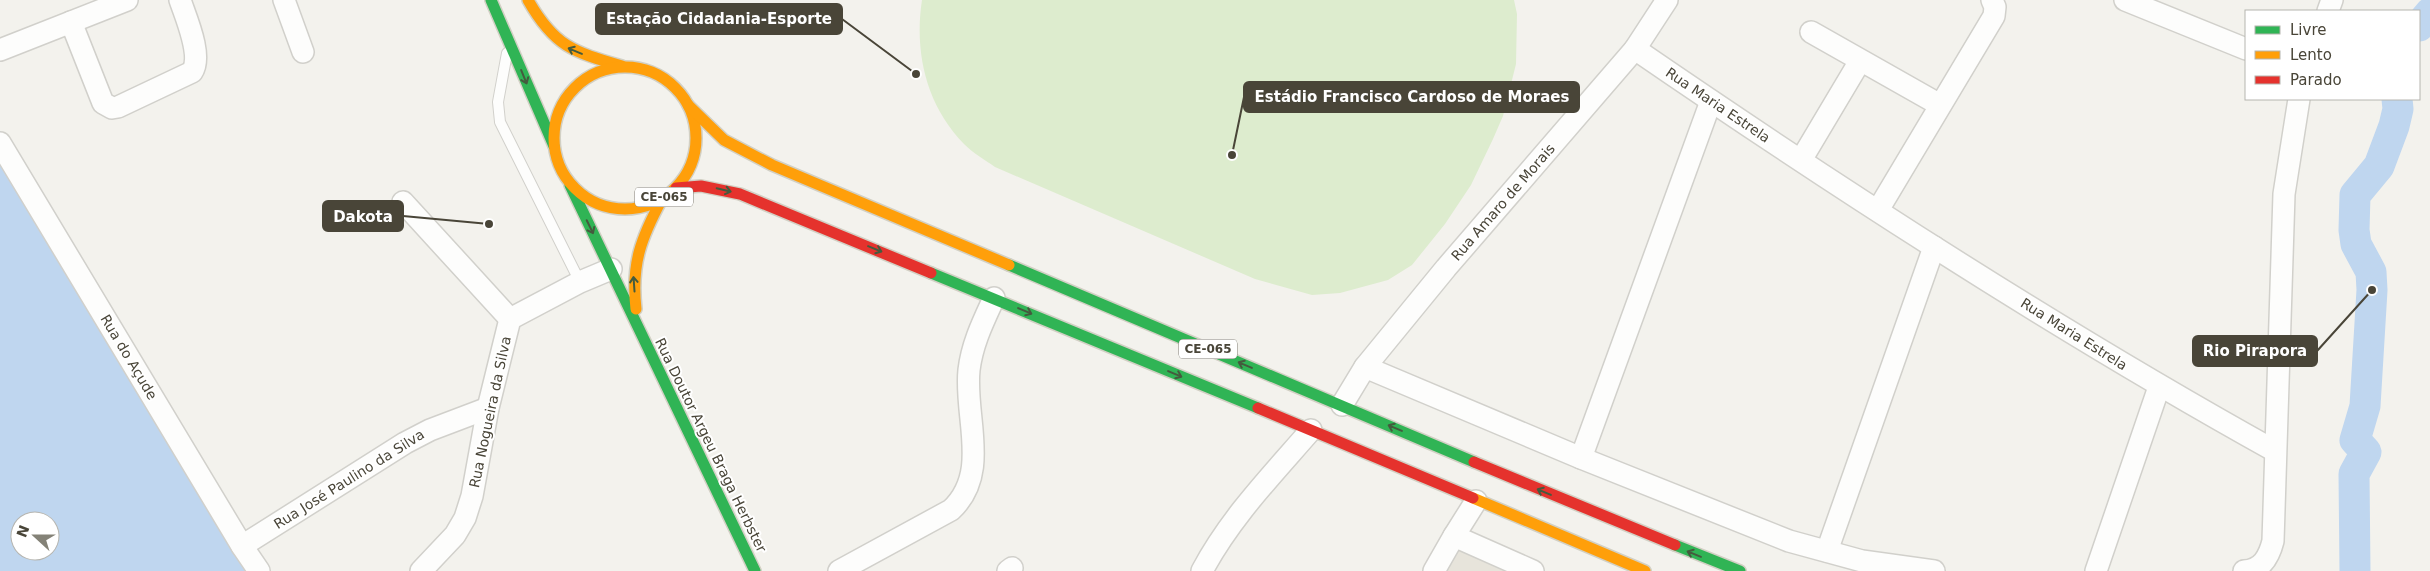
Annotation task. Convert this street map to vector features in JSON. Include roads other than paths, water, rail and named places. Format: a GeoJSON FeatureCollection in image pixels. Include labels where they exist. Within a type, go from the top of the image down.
{"type":"FeatureCollection","features":[{"type":"Feature","properties":{"kind":"main road","name":"CE-065"},"geometry":{"type":"LineString","coordinates":[[491,0],[554,147],[560,167],[570,185],[600,205],[622,208],[640,207],[662,199],[676,188],[693,161],[696,139],[694,122],[688,105]]}},
{"type":"Feature","properties":{"kind":"main road","name":"CE-065"},"geometry":{"type":"LineString","coordinates":[[528,0],[539,22],[550,36],[568,48],[622,66],[642,68],[661,76],[677,88],[688,105],[724,140],[772,166],[1571,503],[1740,571]]}},
{"type":"Feature","properties":{"kind":"main road","name":"CE-065"},"geometry":{"type":"LineString","coordinates":[[554,147],[554,127],[560,108],[566,99],[586,78],[603,70],[622,66]]}},
{"type":"Feature","properties":{"kind":"main road","name":"Rua Doutor Argeu Braga Herbster"},"geometry":{"type":"LineString","coordinates":[[570,185],[755,571]]}},
{"type":"Feature","properties":{"kind":"main road","name":"CE-065"},"geometry":{"type":"LineString","coordinates":[[676,188],[701,186],[740,194],[1311,430],[1640,570]]}},
{"type":"Feature","properties":{"kind":"main road","name":"Rua Doutor Argeu Braga Herbster"},"geometry":{"type":"LineString","coordinates":[[639,332],[635,300],[634,261],[650,221],[662,199]]}},
{"type":"Feature","properties":{"kind":"street"},"geometry":{"type":"LineString","coordinates":[[0,50],[127,0]]}},
{"type":"Feature","properties":{"kind":"street"},"geometry":{"type":"LineString","coordinates":[[71,22],[103,103],[112,108],[118,107],[192,72],[195,67],[196,52],[180,0]]}},
{"type":"Feature","properties":{"kind":"street"},"geometry":{"type":"LineString","coordinates":[[284,0],[304,52]]}},
{"type":"Feature","properties":{"kind":"street","name":"Rua Amaro de Morais"},"geometry":{"type":"LineString","coordinates":[[1342,405],[1365,367],[1634,49],[1667,0]]}},
{"type":"Feature","properties":{"kind":"street"},"geometry":{"type":"LineString","coordinates":[[2125,0],[2245,49]]}},
{"type":"Feature","properties":{"kind":"street"},"geometry":{"type":"LineString","coordinates":[[1878,210],[1940,105],[1993,8]]}},
{"type":"Feature","properties":{"kind":"street"},"geometry":{"type":"LineString","coordinates":[[1811,32],[1940,105]]}},
{"type":"Feature","properties":{"kind":"street","name":"Rua Maria Estrela"},"geometry":{"type":"LineString","coordinates":[[1634,49],[1934,247],[2159,387],[2275,451]]}},
{"type":"Feature","properties":{"kind":"street"},"geometry":{"type":"LineString","coordinates":[[1801,160],[1860,61]]}},
{"type":"Feature","properties":{"kind":"street"},"geometry":{"type":"LineString","coordinates":[[2244,571],[2260,566],[2271,550],[2284,194],[2299,100]]}},
{"type":"Feature","properties":{"kind":"street"},"geometry":{"type":"LineString","coordinates":[[1581,458],[1711,101]]}},
{"type":"Feature","properties":{"kind":"street","name":"Rua do Açude"},"geometry":{"type":"LineString","coordinates":[[0,143],[242,546],[259,571]]}},
{"type":"Feature","properties":{"kind":"street"},"geometry":{"type":"LineString","coordinates":[[403,202],[510,319]]}},
{"type":"Feature","properties":{"kind":"street"},"geometry":{"type":"LineString","coordinates":[[1827,551],[1934,247]]}},
{"type":"Feature","properties":{"kind":"street","name":"Rua Nogueira da Silva"},"geometry":{"type":"LineString","coordinates":[[421,571],[455,535],[465,518],[472,496],[488,408],[510,319],[580,282],[611,269]]}},
{"type":"Feature","properties":{"kind":"street"},"geometry":{"type":"LineString","coordinates":[[839,571],[951,510],[966,491],[972,468],[974,431],[969,372],[977,335],[994,298]]}},
{"type":"Feature","properties":{"kind":"street"},"geometry":{"type":"LineString","coordinates":[[1365,367],[1581,458],[1789,541],[1862,561],[1934,571]]}},
{"type":"Feature","properties":{"kind":"street"},"geometry":{"type":"LineString","coordinates":[[2096,571],[2159,387]]}},
{"type":"Feature","properties":{"kind":"street","name":"Rua José Paulino da Silva"},"geometry":{"type":"LineString","coordinates":[[242,546],[405,443],[430,430],[488,408]]}},
{"type":"Feature","properties":{"kind":"street"},"geometry":{"type":"LineString","coordinates":[[1202,571],[1217,543],[1242,509],[1311,430]]}},
{"type":"Feature","properties":{"kind":"street"},"geometry":{"type":"LineString","coordinates":[[1434,571],[1476,501]]}},
{"type":"Feature","properties":{"kind":"street"},"geometry":{"type":"LineString","coordinates":[[1454,536],[1533,571]]}},
{"type":"Feature","properties":{"kind":"lane"},"geometry":{"type":"LineString","coordinates":[[510,42],[500,82],[498,102],[500,122],[580,282]]}},
{"type":"Feature","properties":{"kind":"water"},"geometry":{"type":"Polygon","coordinates":[[[0,165],[247,571],[0,571],[0,165]]]}},
{"type":"Feature","properties":{"kind":"waterway"},"geometry":{"type":"LineString","coordinates":[[2420,25],[2430,13]]}},
{"type":"Feature","properties":{"kind":"waterway"},"geometry":{"type":"LineString","coordinates":[[2355,571],[2354,474],[2366,452],[2355,440],[2365,406],[2372,290],[2371,272],[2356,244],[2354,230],[2355,195],[2379,166],[2394,126],[2398,109],[2397,100]]}},
{"type":"Feature","properties":{"kind":"place","name":"Estação Cidadania-Esporte"},"geometry":{"type":"Point","coordinates":[916,74]}},
{"type":"Feature","properties":{"kind":"place","name":"Estádio Francisco Cardoso de Moraes"},"geometry":{"type":"Point","coordinates":[1232,155]}},
{"type":"Feature","properties":{"kind":"place","name":"Dakota"},"geometry":{"type":"Point","coordinates":[489,224]}},
{"type":"Feature","properties":{"kind":"place","name":"Rio Pirapora"},"geometry":{"type":"Point","coordinates":[2372,290]}}]}
